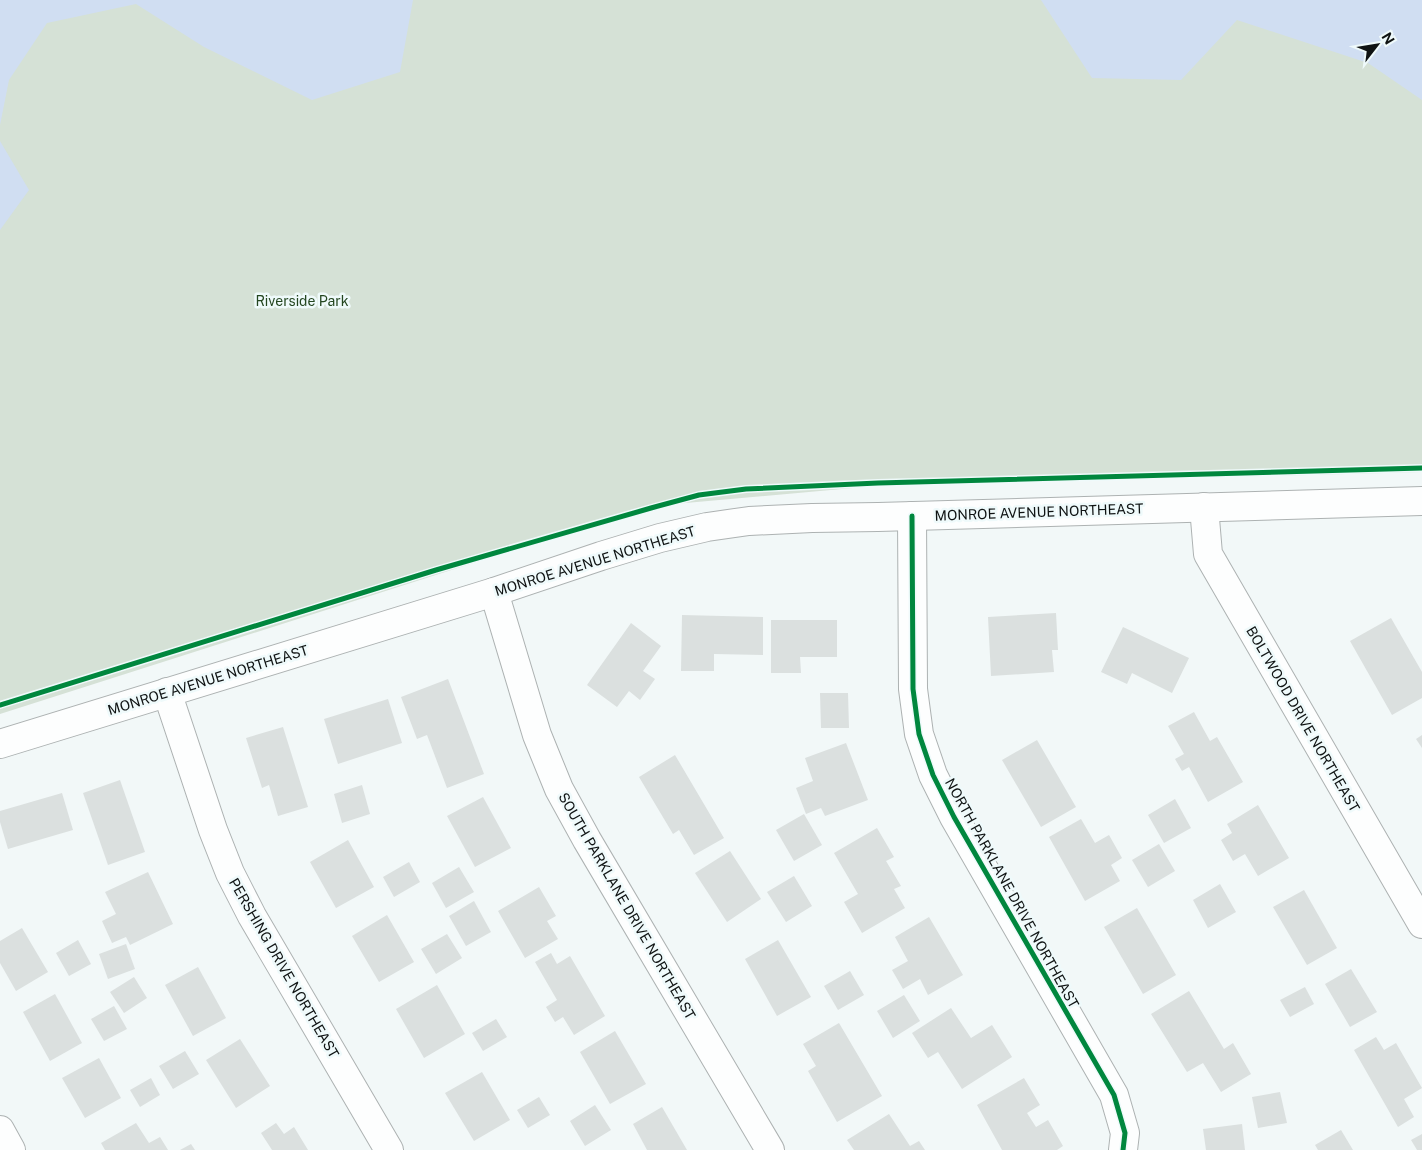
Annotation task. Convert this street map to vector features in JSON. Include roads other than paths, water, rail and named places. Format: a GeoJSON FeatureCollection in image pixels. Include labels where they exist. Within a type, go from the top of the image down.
{"type":"FeatureCollection","features":[{"type":"Feature","properties":{"kind":"street","name":"MONROE AVENUE NORTHEAST"},"geometry":{"type":"LineString","coordinates":[[0,744],[494,592],[601,556],[660,538],[707,527],[749,521],[785,519],[1422,501]]}},
{"type":"Feature","properties":{"kind":"street","name":"BOLTWOOD DRIVE NORTHEAST"},"geometry":{"type":"LineString","coordinates":[[1204,507],[1208,554],[1422,924]]}},
{"type":"Feature","properties":{"kind":"street","name":"NORTH PARKLANE DRIVE NORTHEAST"},"geometry":{"type":"LineString","coordinates":[[912,516],[913,689],[919,734],[933,775],[954,817],[1114,1095],[1125,1134],[1123,1150]]}},
{"type":"Feature","properties":{"kind":"street","name":"SOUTH PARKLANE DRIVE NORTHEAST"},"geometry":{"type":"LineString","coordinates":[[494,592],[537,735],[559,789],[596,857],[770,1150]]}},
{"type":"Feature","properties":{"kind":"street","name":"PERSHING DRIVE NORTHEAST"},"geometry":{"type":"LineString","coordinates":[[167,692],[212,830],[230,873],[252,916],[389,1150]]}},
{"type":"Feature","properties":{"kind":"street"},"geometry":{"type":"LineString","coordinates":[[0,1130],[12,1150]]}},
{"type":"Feature","properties":{"kind":"water"},"geometry":{"type":"Polygon","coordinates":[[[0,0],[413,0],[400,72],[312,100],[204,47],[136,4],[47,23],[9,80],[0,125],[0,0]]]}},
{"type":"Feature","properties":{"kind":"water"},"geometry":{"type":"Polygon","coordinates":[[[1041,0],[1422,0],[1422,100],[1368,63],[1237,20],[1181,80],[1092,78],[1041,0]]]}},
{"type":"Feature","properties":{"kind":"water"},"geometry":{"type":"Polygon","coordinates":[[[0,141],[29,190],[0,230],[0,141]]]}},
{"type":"Feature","properties":{"kind":"park label","name":"Riverside Park"},"geometry":{"type":"Point","coordinates":[302,301]}}]}
